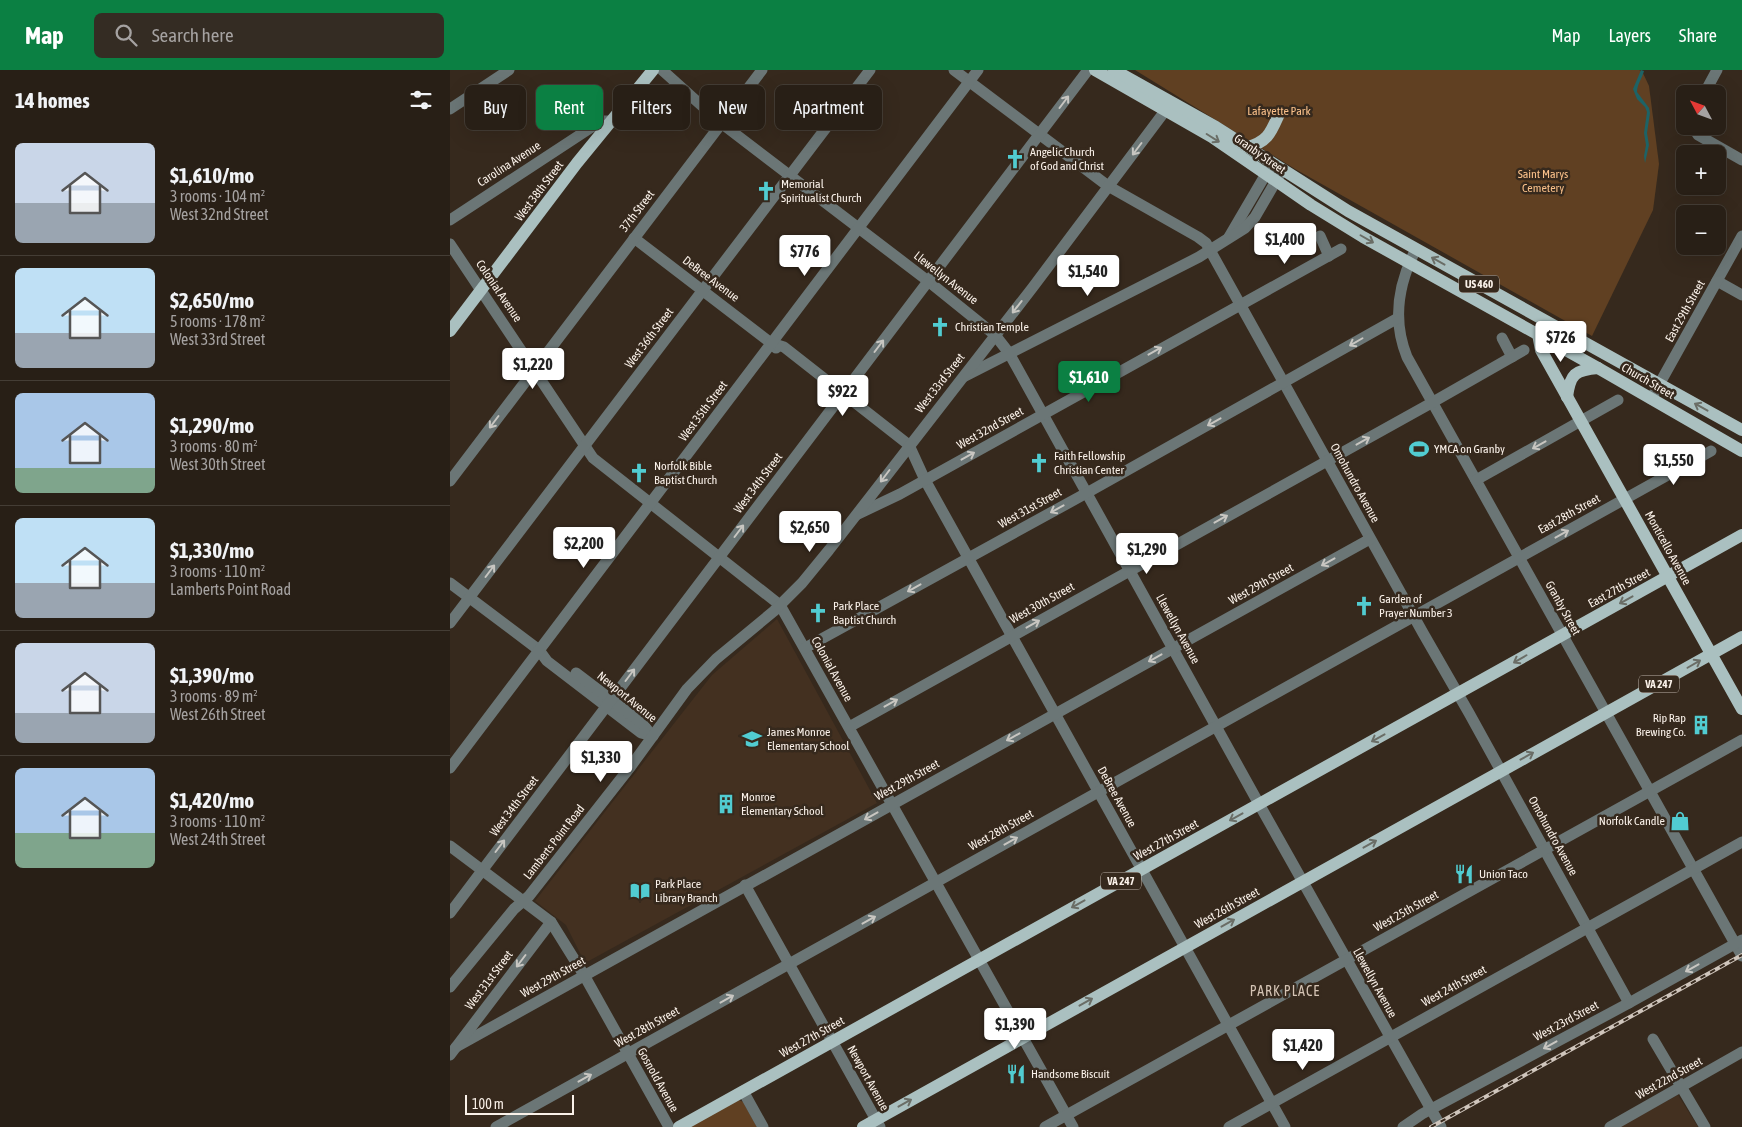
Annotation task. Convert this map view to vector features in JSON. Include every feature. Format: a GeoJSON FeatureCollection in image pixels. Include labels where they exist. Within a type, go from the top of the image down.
{"type":"FeatureCollection","features":[{"type":"Feature","properties":{"kind":"main road","name":"West 38th Street"},"geometry":{"type":"LineString","coordinates":[[450,331],[577,163],[653,70]]}},
{"type":"Feature","properties":{"kind":"main road","name":"Granby Street"},"geometry":{"type":"LineString","coordinates":[[1095,70],[1247,147],[1274,172],[1342,225],[1409,263]]}},
{"type":"Feature","properties":{"kind":"main road","name":"Granby Street"},"geometry":{"type":"LineString","coordinates":[[1114,70],[1212,137],[1416,249]]}},
{"type":"Feature","properties":{"kind":"main road"},"geometry":{"type":"LineString","coordinates":[[1247,147],[1260,143],[1268,136],[1279,114]]}},
{"type":"Feature","properties":{"kind":"main road","name":"Church Street"},"geometry":{"type":"LineString","coordinates":[[1416,249],[1742,430]]}},
{"type":"Feature","properties":{"kind":"main road","name":"Church Street"},"geometry":{"type":"LineString","coordinates":[[1409,263],[1741,449]]}},
{"type":"Feature","properties":{"kind":"main road"},"geometry":{"type":"LineString","coordinates":[[1538,334],[1542,319]]}},
{"type":"Feature","properties":{"kind":"main road","name":"Monticello Avenue"},"geometry":{"type":"LineString","coordinates":[[1538,334],[1541,350],[1742,709]]}},
{"type":"Feature","properties":{"kind":"main road"},"geometry":{"type":"LineString","coordinates":[[1567,397],[1574,375],[1583,369],[1598,368]]}},
{"type":"Feature","properties":{"kind":"main road","name":"East 27th Street"},"geometry":{"type":"LineString","coordinates":[[1562,635],[1742,535]]}},
{"type":"Feature","properties":{"kind":"main road","name":"West 27th Street"},"geometry":{"type":"LineString","coordinates":[[679,1127],[1562,635]]}},
{"type":"Feature","properties":{"kind":"main road","name":"VA 247"},"geometry":{"type":"LineString","coordinates":[[1605,713],[1742,637]]}},
{"type":"Feature","properties":{"kind":"main road","name":"West 26th Street"},"geometry":{"type":"LineString","coordinates":[[863,1127],[878,1123],[1023,1037],[1605,713]]}},
{"type":"Feature","properties":{"kind":"street"},"geometry":{"type":"LineString","coordinates":[[450,109],[509,70]]}},
{"type":"Feature","properties":{"kind":"street","name":"Llewellyn Avenue"},"geometry":{"type":"LineString","coordinates":[[662,70],[700,104]]}},
{"type":"Feature","properties":{"kind":"street","name":"37th Street"},"geometry":{"type":"LineString","coordinates":[[750,85],[762,70]]}},
{"type":"Feature","properties":{"kind":"street","name":"West 36th Street"},"geometry":{"type":"LineString","coordinates":[[450,623],[870,70]]}},
{"type":"Feature","properties":{"kind":"street","name":"Omohundro Avenue"},"geometry":{"type":"LineString","coordinates":[[954,70],[1108,186],[1198,237],[1206,244],[1629,1003]]}},
{"type":"Feature","properties":{"kind":"street","name":"West 35th Street"},"geometry":{"type":"LineString","coordinates":[[450,768],[978,70]]}},
{"type":"Feature","properties":{"kind":"street","name":"West 34th Street"},"geometry":{"type":"LineString","coordinates":[[450,913],[1088,70]]}},
{"type":"Feature","properties":{"kind":"street"},"geometry":{"type":"LineString","coordinates":[[1709,85],[1717,70]]}},
{"type":"Feature","properties":{"kind":"street","name":"West 33rd Street"},"geometry":{"type":"LineString","coordinates":[[780,605],[807,576],[856,515],[1169,107]]}},
{"type":"Feature","properties":{"kind":"street","name":"Carolina Avenue"},"geometry":{"type":"LineString","coordinates":[[450,220],[601,121],[611,121]]}},
{"type":"Feature","properties":{"kind":"street","name":"37th Street"},"geometry":{"type":"LineString","coordinates":[[450,481],[716,130]]}},
{"type":"Feature","properties":{"kind":"street","name":"Llewellyn Avenue"},"geometry":{"type":"LineString","coordinates":[[730,130],[995,334],[1009,353],[1346,960],[1441,1127]]}},
{"type":"Feature","properties":{"kind":"street"},"geometry":{"type":"LineString","coordinates":[[1698,135],[1742,160]]}},
{"type":"Feature","properties":{"kind":"street"},"geometry":{"type":"LineString","coordinates":[[961,378],[1210,250],[1228,238],[1274,172]]}},
{"type":"Feature","properties":{"kind":"street"},"geometry":{"type":"LineString","coordinates":[[1320,236],[1329,256]]}},
{"type":"Feature","properties":{"kind":"street","name":"East 29th Street"},"geometry":{"type":"LineString","coordinates":[[1651,398],[1742,236]]}},
{"type":"Feature","properties":{"kind":"street","name":"DeBree Avenue"},"geometry":{"type":"LineString","coordinates":[[634,238],[772,343],[779,352],[842,395],[907,447],[917,473],[925,480],[1285,1127]]}},
{"type":"Feature","properties":{"kind":"street","name":"Colonial Avenue"},"geometry":{"type":"LineString","coordinates":[[450,244],[593,458],[780,605],[1073,1127]]}},
{"type":"Feature","properties":{"kind":"street","name":"West 32nd Street"},"geometry":{"type":"LineString","coordinates":[[856,515],[925,480],[1341,249]]}},
{"type":"Feature","properties":{"kind":"street","name":"Granby Street"},"geometry":{"type":"LineString","coordinates":[[1416,249],[1409,263],[1401,288],[1398,318],[1402,345],[1407,357],[1692,869],[1739,942],[1742,956]]}},
{"type":"Feature","properties":{"kind":"street"},"geometry":{"type":"LineString","coordinates":[[1717,281],[1742,295]]}},
{"type":"Feature","properties":{"kind":"street","name":"West 31st Street"},"geometry":{"type":"LineString","coordinates":[[805,648],[1087,493],[1398,318]]}},
{"type":"Feature","properties":{"kind":"street"},"geometry":{"type":"LineString","coordinates":[[1502,338],[1512,356]]}},
{"type":"Feature","properties":{"kind":"street","name":"West 30th Street"},"geometry":{"type":"LineString","coordinates":[[849,727],[1524,350]]}},
{"type":"Feature","properties":{"kind":"street"},"geometry":{"type":"LineString","coordinates":[[1476,480],[1618,400]]}},
{"type":"Feature","properties":{"kind":"street","name":"East 28th Street"},"geometry":{"type":"LineString","coordinates":[[1519,557],[1711,451]]}},
{"type":"Feature","properties":{"kind":"street","name":"West 29th Street"},"geometry":{"type":"LineString","coordinates":[[453,1051],[745,885],[1370,539]]}},
{"type":"Feature","properties":{"kind":"street","name":"West 28th Street"},"geometry":{"type":"LineString","coordinates":[[496,1127],[1519,557]]}},
{"type":"Feature","properties":{"kind":"street","name":"Newport Avenue"},"geometry":{"type":"LineString","coordinates":[[450,583],[539,650],[547,661],[609,703],[641,733],[653,736]]}},
{"type":"Feature","properties":{"kind":"street","name":"Lamberts Point Road"},"geometry":{"type":"LineString","coordinates":[[450,987],[514,909],[529,896],[687,689],[716,659],[757,627],[780,605]]}},
{"type":"Feature","properties":{"kind":"street","name":"West 25th Street"},"geometry":{"type":"LineString","coordinates":[[1045,1127],[1742,740]]}},
{"type":"Feature","properties":{"kind":"street","name":"West 24th Street"},"geometry":{"type":"LineString","coordinates":[[1229,1127],[1742,842]]}},
{"type":"Feature","properties":{"kind":"street","name":"Gosnold Avenue"},"geometry":{"type":"LineString","coordinates":[[450,846],[551,922],[584,975],[669,1127]]}},
{"type":"Feature","properties":{"kind":"street","name":"Newport Avenue"},"geometry":{"type":"LineString","coordinates":[[745,885],[878,1123]]}},
{"type":"Feature","properties":{"kind":"street","name":"West 31st Street"},"geometry":{"type":"LineString","coordinates":[[453,1051],[551,922]]}},
{"type":"Feature","properties":{"kind":"street","name":"West 23rd Street"},"geometry":{"type":"LineString","coordinates":[[1403,1127],[1422,1114],[1431,1111],[1739,942]]}},
{"type":"Feature","properties":{"kind":"street"},"geometry":{"type":"LineString","coordinates":[[1653,1039],[1705,1127]]}},
{"type":"Feature","properties":{"kind":"street","name":"West 22nd Street"},"geometry":{"type":"LineString","coordinates":[[1610,1127],[1742,1052]]}},
{"type":"Feature","properties":{"kind":"street"},"geometry":{"type":"LineString","coordinates":[[743,1092],[763,1127]]}},
{"type":"Feature","properties":{"kind":"shaded area","name":"James Monroe Elementary School"},"geometry":{"type":"Polygon","coordinates":[[[777,619],[877,803],[585,963],[566,925],[535,901],[712,675],[777,619]]]}},
{"type":"Feature","properties":{"kind":"shaded area"},"geometry":{"type":"Polygon","coordinates":[[[1678,1095],[1698,1127],[1619,1127],[1678,1095]]]}},
{"type":"Feature","properties":{"kind":"green space","name":"Saint Marys Cemetery"},"geometry":{"type":"Polygon","coordinates":[[[1135,70],[1639,70],[1642,71],[1649,86],[1659,164],[1653,210],[1592,336],[1295,169],[1135,70]]]}},
{"type":"Feature","properties":{"kind":"green space"},"geometry":{"type":"Polygon","coordinates":[[[739,1100],[743,1102],[757,1127],[688,1127],[739,1100]]]}},
{"type":"Feature","properties":{"kind":"water"},"geometry":{"type":"Polygon","coordinates":[[[1641,70],[1644,71],[1637,92],[1649,108],[1650,113],[1647,133],[1649,145],[1645,163],[1646,145],[1644,133],[1647,112],[1637,99],[1633,89],[1641,70]]]}},
{"type":"Feature","properties":{"kind":"railway"},"geometry":{"type":"LineString","coordinates":[[1431,1127],[1742,955]]}},
{"type":"Feature","properties":{"kind":"place","name":"Angelic Church of God and Christ"},"geometry":{"type":"Point","coordinates":[1015,159]}},
{"type":"Feature","properties":{"kind":"place","name":"Memorial Spiritualist Church"},"geometry":{"type":"Point","coordinates":[766,191]}},
{"type":"Feature","properties":{"kind":"place","name":"Christian Temple"},"geometry":{"type":"Point","coordinates":[940,327]}},
{"type":"Feature","properties":{"kind":"place","name":"YMCA on Granby"},"geometry":{"type":"Point","coordinates":[1419,449]}},
{"type":"Feature","properties":{"kind":"place","name":"Faith Fellowship Christian Center"},"geometry":{"type":"Point","coordinates":[1039,463]}},
{"type":"Feature","properties":{"kind":"place","name":"Norfolk Bible Baptist Church"},"geometry":{"type":"Point","coordinates":[639,473]}},
{"type":"Feature","properties":{"kind":"place","name":"Garden of Prayer Number 3"},"geometry":{"type":"Point","coordinates":[1364,606]}},
{"type":"Feature","properties":{"kind":"place","name":"Park Place Baptist Church"},"geometry":{"type":"Point","coordinates":[818,613]}},
{"type":"Feature","properties":{"kind":"place","name":"Rip Rap Brewing Co."},"geometry":{"type":"Point","coordinates":[1701,725]}},
{"type":"Feature","properties":{"kind":"place","name":"James Monroe Elementary School"},"geometry":{"type":"Point","coordinates":[752,739]}},
{"type":"Feature","properties":{"kind":"place","name":"Monroe Elementary School"},"geometry":{"type":"Point","coordinates":[726,804]}},
{"type":"Feature","properties":{"kind":"place","name":"Norfolk Candle"},"geometry":{"type":"Point","coordinates":[1680,821]}},
{"type":"Feature","properties":{"kind":"place","name":"Union Taco"},"geometry":{"type":"Point","coordinates":[1464,874]}},
{"type":"Feature","properties":{"kind":"place","name":"Park Place Library Branch"},"geometry":{"type":"Point","coordinates":[640,891]}},
{"type":"Feature","properties":{"kind":"place","name":"Handsome Biscuit"},"geometry":{"type":"Point","coordinates":[1016,1074]}},
{"type":"Feature","properties":{"kind":"district","name":"PARK PLACE"},"geometry":{"type":"Point","coordinates":[1285,991]}},
{"type":"Feature","properties":{"kind":"park label","name":"Lafayette Park"},"geometry":{"type":"Point","coordinates":[1279,111]}}]}
